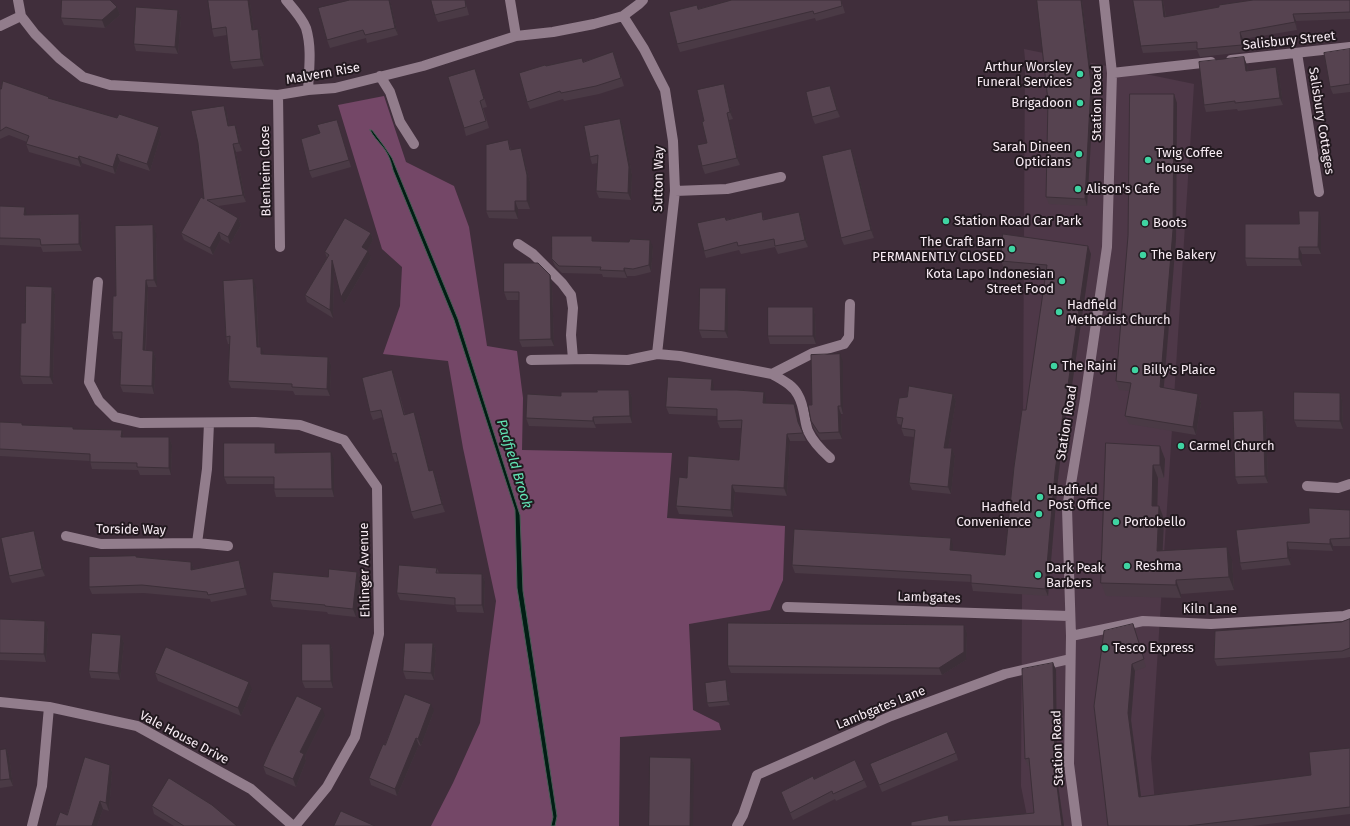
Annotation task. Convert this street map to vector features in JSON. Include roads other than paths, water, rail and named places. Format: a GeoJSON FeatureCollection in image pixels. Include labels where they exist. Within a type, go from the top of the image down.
{"type":"FeatureCollection","features":[{"type":"Feature","properties":{"kind":"street","name":"Malvern Rise"},"geometry":{"type":"LineString","coordinates":[[18,0],[21,16],[34,34],[59,58],[83,77],[110,85],[278,94],[335,88],[423,66],[516,36],[574,28],[623,16],[643,0]]}},
{"type":"Feature","properties":{"kind":"street"},"geometry":{"type":"LineString","coordinates":[[286,0],[296,12],[305,27],[310,54],[308,90]]}},
{"type":"Feature","properties":{"kind":"street"},"geometry":{"type":"LineString","coordinates":[[510,0],[516,36]]}},
{"type":"Feature","properties":{"kind":"street","name":"Station Road"},"geometry":{"type":"LineString","coordinates":[[1077,826],[1069,764],[1071,636],[1067,508],[1107,247],[1112,73],[1104,0]]}},
{"type":"Feature","properties":{"kind":"street"},"geometry":{"type":"LineString","coordinates":[[0,26],[21,16]]}},
{"type":"Feature","properties":{"kind":"street","name":"Sutton Way"},"geometry":{"type":"LineString","coordinates":[[623,16],[644,49],[665,90],[672,140],[674,191],[657,354]]}},
{"type":"Feature","properties":{"kind":"street","name":"Salisbury Street"},"geometry":{"type":"LineString","coordinates":[[1112,73],[1350,47]]}},
{"type":"Feature","properties":{"kind":"street","name":"Salisbury Cottages"},"geometry":{"type":"LineString","coordinates":[[1297,53],[1319,192]]}},
{"type":"Feature","properties":{"kind":"street"},"geometry":{"type":"LineString","coordinates":[[380,76],[390,92],[400,122],[414,144]]}},
{"type":"Feature","properties":{"kind":"street","name":"Blenheim Close"},"geometry":{"type":"LineString","coordinates":[[278,94],[280,247]]}},
{"type":"Feature","properties":{"kind":"street"},"geometry":{"type":"LineString","coordinates":[[674,191],[726,189],[780,177]]}},
{"type":"Feature","properties":{"kind":"street"},"geometry":{"type":"LineString","coordinates":[[518,244],[533,254],[571,294],[573,308],[571,335],[573,359]]}},
{"type":"Feature","properties":{"kind":"street","name":"Ehlinger Avenue"},"geometry":{"type":"LineString","coordinates":[[98,282],[89,382],[99,401],[115,416],[140,423],[255,422],[300,425],[344,440],[378,487],[379,634],[355,737],[327,787],[294,826]]}},
{"type":"Feature","properties":{"kind":"street"},"geometry":{"type":"LineString","coordinates":[[772,374],[813,353],[844,344],[849,337],[850,304]]}},
{"type":"Feature","properties":{"kind":"street"},"geometry":{"type":"LineString","coordinates":[[531,360],[628,360],[657,354],[680,356],[772,374],[788,383],[798,395],[805,411],[808,431],[818,448],[830,458]]}},
{"type":"Feature","properties":{"kind":"street"},"geometry":{"type":"LineString","coordinates":[[197,543],[207,469],[209,422]]}},
{"type":"Feature","properties":{"kind":"street"},"geometry":{"type":"LineString","coordinates":[[1308,486],[1338,488],[1350,484]]}},
{"type":"Feature","properties":{"kind":"street","name":"Torside Way"},"geometry":{"type":"LineString","coordinates":[[66,536],[101,544],[197,543],[228,546]]}},
{"type":"Feature","properties":{"kind":"street","name":"Lambgates"},"geometry":{"type":"LineString","coordinates":[[787,607],[1070,616]]}},
{"type":"Feature","properties":{"kind":"street","name":"Kiln Lane"},"geometry":{"type":"LineString","coordinates":[[1071,636],[1143,621],[1211,624],[1344,616],[1350,614]]}},
{"type":"Feature","properties":{"kind":"street","name":"Lambgates Lane"},"geometry":{"type":"LineString","coordinates":[[737,826],[743,815],[757,775],[892,716],[1005,674],[1070,659]]}},
{"type":"Feature","properties":{"kind":"street","name":"Vale House Drive"},"geometry":{"type":"LineString","coordinates":[[0,702],[49,707],[137,726],[251,789],[294,826]]}},
{"type":"Feature","properties":{"kind":"street"},"geometry":{"type":"LineString","coordinates":[[32,826],[42,786],[49,707]]}},
{"type":"Feature","properties":{"kind":"place","name":"Arthur Worsley Funeral Services"},"geometry":{"type":"Point","coordinates":[1080,74]}},
{"type":"Feature","properties":{"kind":"place","name":"Brigadoon"},"geometry":{"type":"Point","coordinates":[1080,103]}},
{"type":"Feature","properties":{"kind":"place","name":"Sarah Dineen Opticians"},"geometry":{"type":"Point","coordinates":[1079,154]}},
{"type":"Feature","properties":{"kind":"place","name":"Twig Coffee House"},"geometry":{"type":"Point","coordinates":[1148,160]}},
{"type":"Feature","properties":{"kind":"place","name":"Alison's Cafe"},"geometry":{"type":"Point","coordinates":[1078,189]}},
{"type":"Feature","properties":{"kind":"place","name":"Station Road Car Park"},"geometry":{"type":"Point","coordinates":[946,221]}},
{"type":"Feature","properties":{"kind":"place","name":"Boots"},"geometry":{"type":"Point","coordinates":[1145,223]}},
{"type":"Feature","properties":{"kind":"place","name":"The Craft Barn PERMANENTLY CLOSED"},"geometry":{"type":"Point","coordinates":[1012,249]}},
{"type":"Feature","properties":{"kind":"place","name":"The Bakery"},"geometry":{"type":"Point","coordinates":[1143,255]}},
{"type":"Feature","properties":{"kind":"place","name":"Kota Lapo Indonesian Street Food"},"geometry":{"type":"Point","coordinates":[1062,281]}},
{"type":"Feature","properties":{"kind":"place","name":"Hadfield Methodist Church"},"geometry":{"type":"Point","coordinates":[1059,312]}},
{"type":"Feature","properties":{"kind":"place","name":"The Rajni"},"geometry":{"type":"Point","coordinates":[1054,366]}},
{"type":"Feature","properties":{"kind":"place","name":"Billy's Plaice"},"geometry":{"type":"Point","coordinates":[1135,370]}},
{"type":"Feature","properties":{"kind":"place","name":"Carmel Church"},"geometry":{"type":"Point","coordinates":[1181,446]}},
{"type":"Feature","properties":{"kind":"place","name":"Hadfield Post Office"},"geometry":{"type":"Point","coordinates":[1040,497]}},
{"type":"Feature","properties":{"kind":"place","name":"Hadfield Convenience"},"geometry":{"type":"Point","coordinates":[1039,514]}},
{"type":"Feature","properties":{"kind":"place","name":"Portobello"},"geometry":{"type":"Point","coordinates":[1116,522]}},
{"type":"Feature","properties":{"kind":"place","name":"Reshma"},"geometry":{"type":"Point","coordinates":[1127,566]}},
{"type":"Feature","properties":{"kind":"place","name":"Dark Peak Barbers"},"geometry":{"type":"Point","coordinates":[1038,575]}},
{"type":"Feature","properties":{"kind":"place","name":"Tesco Express"},"geometry":{"type":"Point","coordinates":[1105,648]}},
{"type":"Feature","properties":{"kind":"water label","name":"Padfield Brook"},"geometry":{"type":"Point","coordinates":[514,464]}}]}
